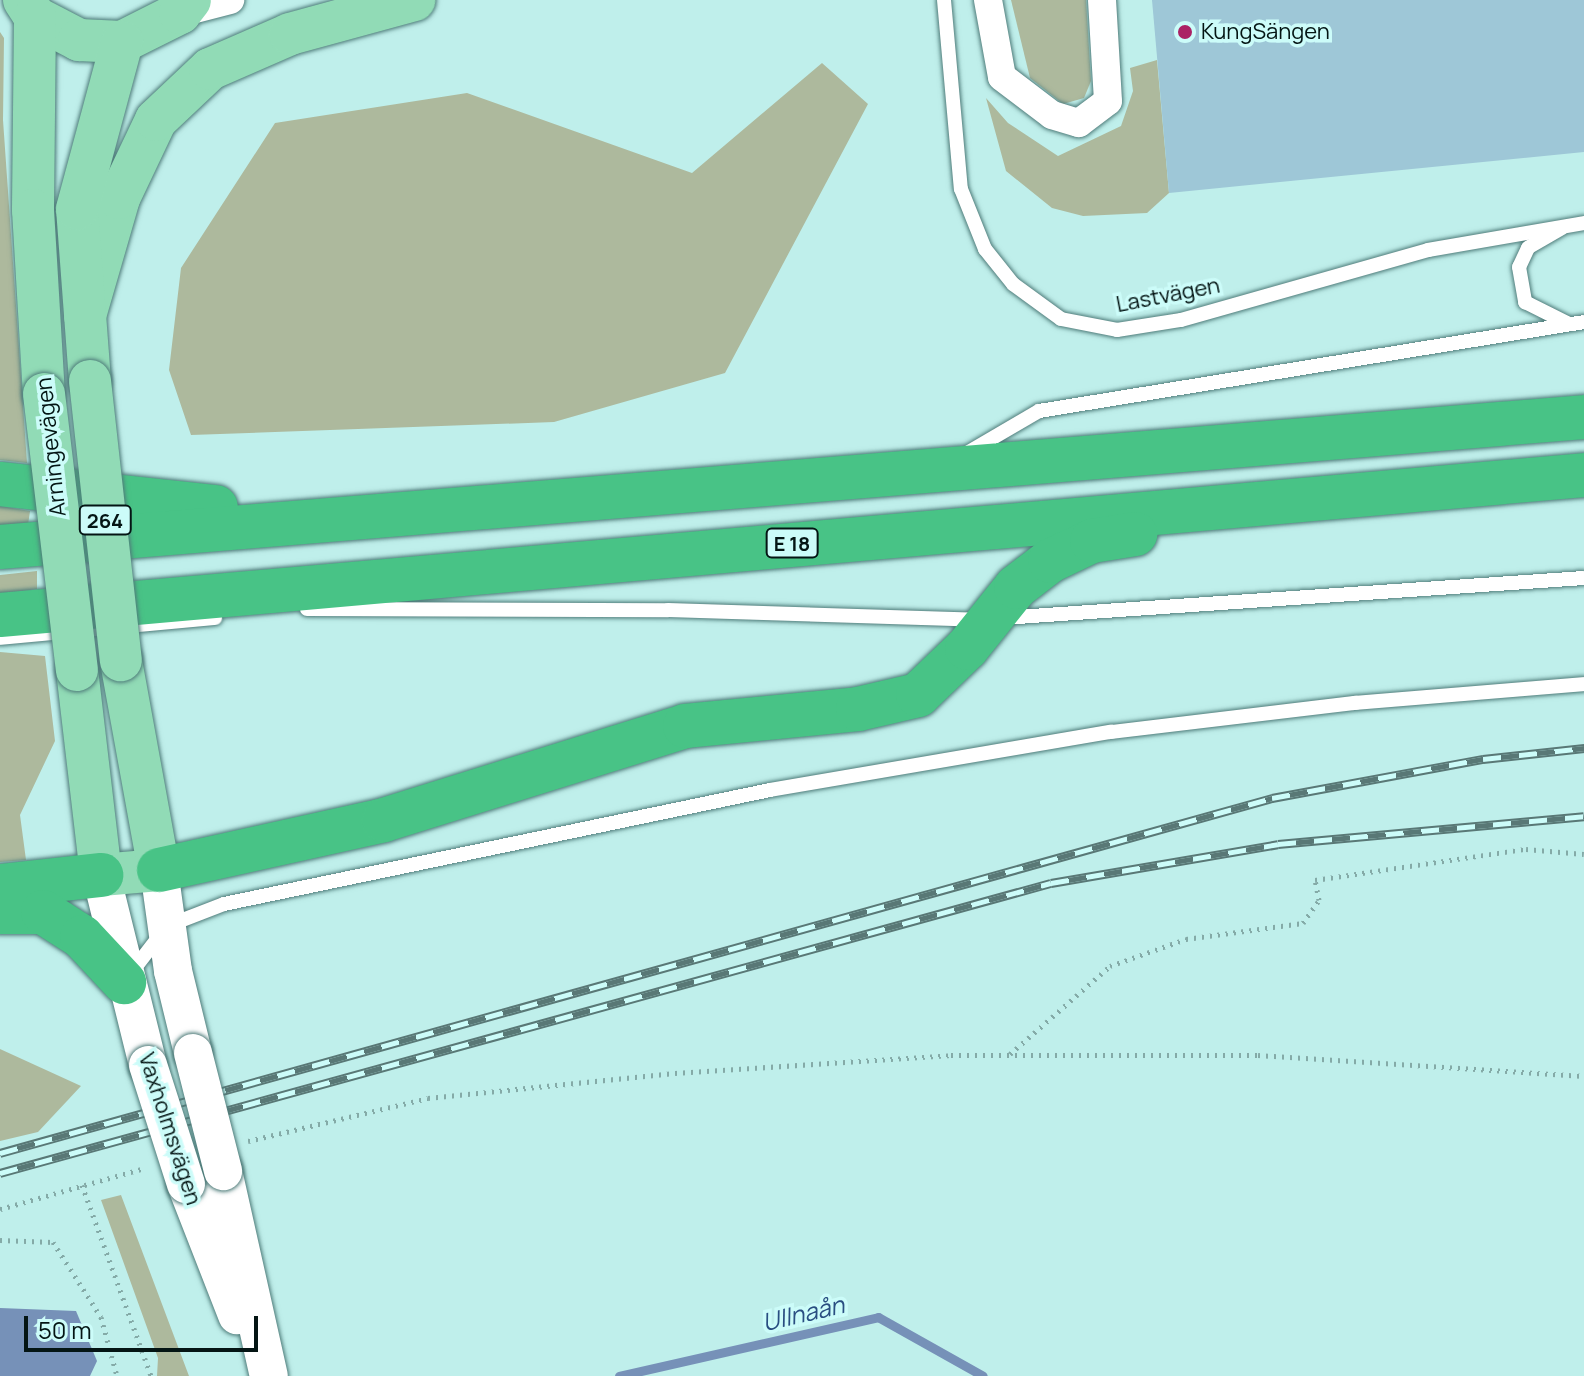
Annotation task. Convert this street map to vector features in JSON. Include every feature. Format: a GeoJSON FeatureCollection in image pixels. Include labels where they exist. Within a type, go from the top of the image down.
{"type":"FeatureCollection","features":[{"type":"Feature","properties":{"kind":"highway"},"geometry":{"type":"LineString","coordinates":[[0,547],[502,509],[1584,417]]}},
{"type":"Feature","properties":{"kind":"highway","name":"E 18"},"geometry":{"type":"LineString","coordinates":[[0,615],[1584,475]]}},
{"type":"Feature","properties":{"kind":"highway"},"geometry":{"type":"LineString","coordinates":[[0,484],[180,507],[502,509]]}},
{"type":"Feature","properties":{"kind":"highway"},"geometry":{"type":"LineString","coordinates":[[159,870],[384,820],[685,726],[858,709],[918,695],[967,648],[987,619],[1050,561],[1092,541],[1584,496]]}},
{"type":"Feature","properties":{"kind":"highway"},"geometry":{"type":"LineString","coordinates":[[0,886],[101,875]]}},
{"type":"Feature","properties":{"kind":"highway"},"geometry":{"type":"LineString","coordinates":[[0,912],[43,912],[82,937],[124,982]]}},
{"type":"Feature","properties":{"kind":"main road"},"geometry":{"type":"LineString","coordinates":[[85,316],[119,198],[156,120],[210,69],[290,34],[414,0]]}},
{"type":"Feature","properties":{"kind":"main road","name":"Arningevägen"},"geometry":{"type":"LineString","coordinates":[[29,8],[79,40],[122,42],[185,7]]}},
{"type":"Feature","properties":{"kind":"main road","name":"Arningevägen"},"geometry":{"type":"LineString","coordinates":[[29,8],[33,210],[44,394],[101,875]]}},
{"type":"Feature","properties":{"kind":"main road","name":"Arningevägen"},"geometry":{"type":"LineString","coordinates":[[122,42],[77,209],[90,381],[121,660],[159,870]]}},
{"type":"Feature","properties":{"kind":"main road"},"geometry":{"type":"LineString","coordinates":[[101,875],[159,870],[193,1053],[228,1158],[269,1376]]}},
{"type":"Feature","properties":{"kind":"main road","name":"Vaxholmsvägen"},"geometry":{"type":"LineString","coordinates":[[101,875],[172,1174],[261,1376]]}},
{"type":"Feature","properties":{"kind":"street"},"geometry":{"type":"LineString","coordinates":[[185,7],[230,0]]}},
{"type":"Feature","properties":{"kind":"street"},"geometry":{"type":"LineString","coordinates":[[988,0],[1002,77],[1052,115],[1079,123],[1108,101],[1102,0]]}},
{"type":"Feature","properties":{"kind":"lane","name":"Lastvägen"},"geometry":{"type":"LineString","coordinates":[[944,0],[961,189],[985,249],[1013,284],[1061,319],[1117,330],[1181,320],[1428,250],[1576,223]]}},
{"type":"Feature","properties":{"kind":"lane"},"geometry":{"type":"LineString","coordinates":[[1568,323],[1525,302],[1519,267],[1528,248],[1576,223]]}},
{"type":"Feature","properties":{"kind":"lane"},"geometry":{"type":"LineString","coordinates":[[935,472],[1039,411],[1584,322]]}},
{"type":"Feature","properties":{"kind":"lane"},"geometry":{"type":"LineString","coordinates":[[288,611],[668,610],[987,619],[1584,578]]}},
{"type":"Feature","properties":{"kind":"lane"},"geometry":{"type":"LineString","coordinates":[[0,638],[240,616]]}},
{"type":"Feature","properties":{"kind":"lane"},"geometry":{"type":"LineString","coordinates":[[124,982],[167,926],[224,904],[770,790],[1111,732],[1355,703],[1584,684]]}},
{"type":"Feature","properties":{"kind":"path"},"geometry":{"type":"LineString","coordinates":[[1009,1055],[1110,966],[1186,939],[1303,923],[1319,900],[1315,880],[1526,849],[1584,854]]}},
{"type":"Feature","properties":{"kind":"path"},"geometry":{"type":"LineString","coordinates":[[228,1158],[428,1098],[690,1072],[1009,1055],[1258,1055],[1584,1076]]}},
{"type":"Feature","properties":{"kind":"path"},"geometry":{"type":"LineString","coordinates":[[0,1209],[82,1185],[172,1174]]}},
{"type":"Feature","properties":{"kind":"path"},"geometry":{"type":"LineString","coordinates":[[82,1185],[151,1376]]}},
{"type":"Feature","properties":{"kind":"path"},"geometry":{"type":"LineString","coordinates":[[0,1240],[53,1242],[101,1317],[117,1376]]}},
{"type":"Feature","properties":{"kind":"green space"},"geometry":{"type":"Polygon","coordinates":[[[1011,0],[1086,0],[1091,81],[1084,98],[1063,104],[1030,78],[1011,0]]]}},
{"type":"Feature","properties":{"kind":"green space"},"geometry":{"type":"Polygon","coordinates":[[[0,32],[4,38],[3,120],[27,463],[0,460],[0,32]]]}},
{"type":"Feature","properties":{"kind":"green space"},"geometry":{"type":"Polygon","coordinates":[[[1157,60],[1169,193],[1147,213],[1083,216],[1052,208],[1006,171],[986,98],[1008,123],[1058,156],[1121,126],[1133,91],[1130,68],[1157,60]]]}},
{"type":"Feature","properties":{"kind":"green space"},"geometry":{"type":"Polygon","coordinates":[[[822,63],[868,104],[725,373],[554,422],[191,435],[169,370],[181,268],[275,123],[467,93],[692,173],[822,63]]]}},
{"type":"Feature","properties":{"kind":"green space"},"geometry":{"type":"Polygon","coordinates":[[[0,506],[30,511],[28,525],[0,528],[0,506]]]}},
{"type":"Feature","properties":{"kind":"green space"},"geometry":{"type":"Polygon","coordinates":[[[37,571],[37,589],[0,594],[0,575],[37,571]]]}},
{"type":"Feature","properties":{"kind":"green space"},"geometry":{"type":"Polygon","coordinates":[[[0,652],[45,656],[55,741],[20,815],[26,860],[0,862],[0,652]]]}},
{"type":"Feature","properties":{"kind":"green space"},"geometry":{"type":"Polygon","coordinates":[[[0,1049],[81,1086],[38,1132],[0,1141],[0,1049]]]}},
{"type":"Feature","properties":{"kind":"green space"},"geometry":{"type":"Polygon","coordinates":[[[121,1195],[189,1376],[157,1376],[158,1358],[101,1200],[121,1195]]]}},
{"type":"Feature","properties":{"kind":"water"},"geometry":{"type":"Polygon","coordinates":[[[0,1308],[76,1311],[97,1361],[90,1376],[0,1376],[0,1308]]]}},
{"type":"Feature","properties":{"kind":"building"},"geometry":{"type":"Polygon","coordinates":[[[1152,0],[1584,0],[1584,152],[1169,193],[1152,0]]]}},
{"type":"Feature","properties":{"kind":"waterway","name":"Ullnaån"},"geometry":{"type":"LineString","coordinates":[[619,1376],[878,1317],[983,1376]]}},
{"type":"Feature","properties":{"kind":"railway"},"geometry":{"type":"LineString","coordinates":[[0,1153],[1272,798],[1483,759],[1584,748]]}},
{"type":"Feature","properties":{"kind":"railway"},"geometry":{"type":"LineString","coordinates":[[0,1173],[1051,883],[1278,844],[1584,816]]}},
{"type":"Feature","properties":{"kind":"place","name":"KungSängen"},"geometry":{"type":"Point","coordinates":[1185,32]}}]}
